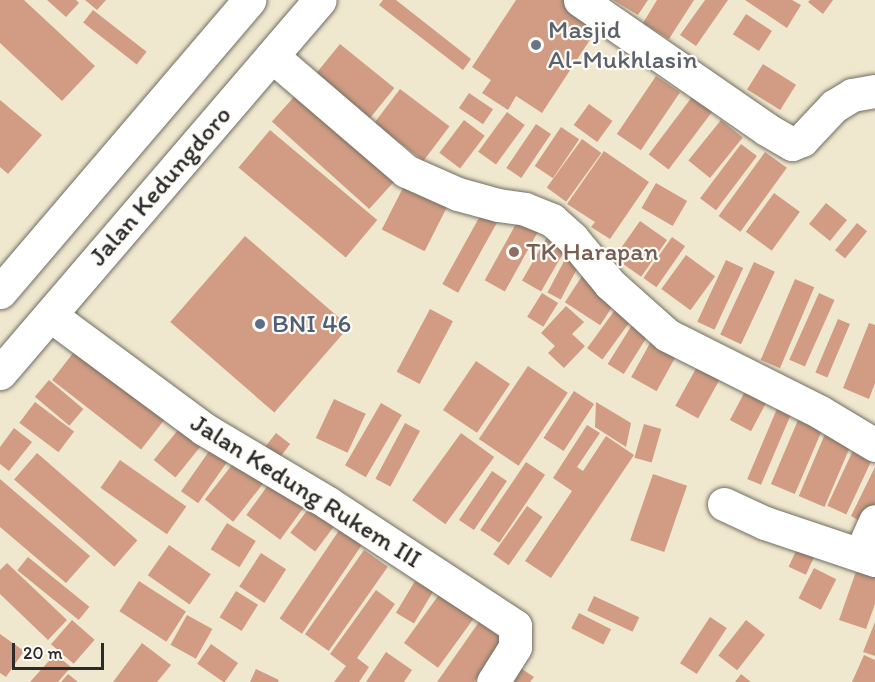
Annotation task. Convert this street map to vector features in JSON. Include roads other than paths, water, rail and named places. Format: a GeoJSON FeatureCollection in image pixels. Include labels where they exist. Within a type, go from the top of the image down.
{"type":"FeatureCollection","features":[{"type":"Feature","properties":{"kind":"street","name":"Jalan Kedungdoro"},"geometry":{"type":"LineString","coordinates":[[0,292],[249,0]]}},
{"type":"Feature","properties":{"kind":"street","name":"Jalan Kedungdoro"},"geometry":{"type":"LineString","coordinates":[[1,369],[320,0]]}},
{"type":"Feature","properties":{"kind":"street"},"geometry":{"type":"LineString","coordinates":[[580,0],[766,129],[792,144],[802,140],[834,106],[852,95],[875,91]]}},
{"type":"Feature","properties":{"kind":"street"},"geometry":{"type":"LineString","coordinates":[[272,57],[406,171],[458,194],[498,205],[525,209],[552,220],[572,238],[610,284],[668,335],[820,412],[875,445]]}},
{"type":"Feature","properties":{"kind":"street","name":"Jalan Kedung Rukem III"},"geometry":{"type":"LineString","coordinates":[[50,315],[204,429],[328,503],[515,626],[515,647],[493,682]]}},
{"type":"Feature","properties":{"kind":"street"},"geometry":{"type":"LineString","coordinates":[[724,504],[765,523],[868,557],[875,521]]}},
{"type":"Feature","properties":{"kind":"place","name":"Masjid Al-Mukhlasin"},"geometry":{"type":"Point","coordinates":[536,45]}},
{"type":"Feature","properties":{"kind":"place","name":"TK Harapan"},"geometry":{"type":"Point","coordinates":[514,252]}},
{"type":"Feature","properties":{"kind":"place","name":"BNI 46"},"geometry":{"type":"Point","coordinates":[260,324]}}]}
